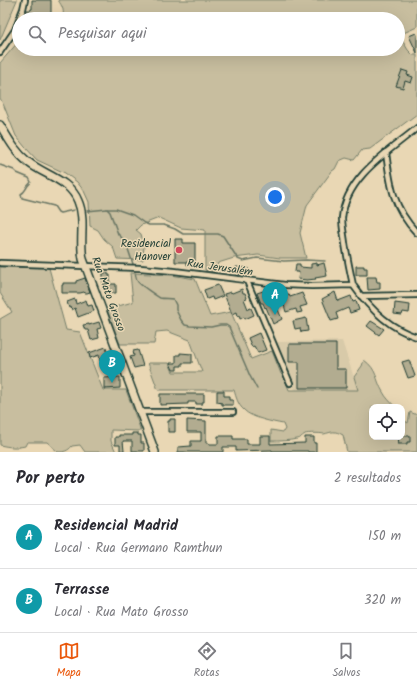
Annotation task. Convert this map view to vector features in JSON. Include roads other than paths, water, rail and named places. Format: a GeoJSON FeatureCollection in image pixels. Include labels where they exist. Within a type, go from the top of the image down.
{"type":"FeatureCollection","features":[{"type":"Feature","properties":{"kind":"street"},"geometry":{"type":"LineString","coordinates":[[22,12],[25,0]]}},
{"type":"Feature","properties":{"kind":"street"},"geometry":{"type":"LineString","coordinates":[[0,52],[12,34]]}},
{"type":"Feature","properties":{"kind":"street","name":"Rua Mato Grosso"},"geometry":{"type":"LineString","coordinates":[[0,125],[20,155],[32,165],[62,182],[76,195],[81,214],[82,254],[85,265],[155,452]]}},
{"type":"Feature","properties":{"kind":"street"},"geometry":{"type":"LineString","coordinates":[[417,128],[386,152],[360,178],[350,192],[344,205],[342,220],[348,265],[353,285],[361,296],[389,323],[406,334],[417,337]]}},
{"type":"Feature","properties":{"kind":"street"},"geometry":{"type":"LineString","coordinates":[[386,152],[389,179],[393,196],[408,224],[417,233]]}},
{"type":"Feature","properties":{"kind":"street","name":"Rua Jerusalém"},"geometry":{"type":"LineString","coordinates":[[0,263],[85,265],[159,269],[297,286],[353,285]]}},
{"type":"Feature","properties":{"kind":"street"},"geometry":{"type":"LineString","coordinates":[[247,281],[290,383]]}},
{"type":"Feature","properties":{"kind":"street"},"geometry":{"type":"LineString","coordinates":[[361,296],[417,295]]}},
{"type":"Feature","properties":{"kind":"street"},"geometry":{"type":"LineString","coordinates":[[140,412],[233,412]]}},
{"type":"Feature","properties":{"kind":"waterway"},"geometry":{"type":"LineString","coordinates":[[0,165],[29,178],[31,182],[21,194],[22,198],[54,206],[60,213],[74,210]]}},
{"type":"Feature","properties":{"kind":"waterway"},"geometry":{"type":"LineString","coordinates":[[107,209],[110,212],[118,234],[127,246],[133,264]]}},
{"type":"Feature","properties":{"kind":"waterway"},"geometry":{"type":"LineString","coordinates":[[87,211],[116,209],[133,215],[149,225],[164,225],[183,234],[218,234],[223,236],[238,259],[243,261],[257,258],[284,261],[325,261]]}},
{"type":"Feature","properties":{"kind":"waterway"},"geometry":{"type":"LineString","coordinates":[[135,273],[138,282],[152,293],[160,298],[173,299],[176,305],[176,310],[185,325],[211,327],[226,325],[229,327],[257,389]]}},
{"type":"Feature","properties":{"kind":"place","name":"Residencial Hanover"},"geometry":{"type":"Point","coordinates":[179,250]}},
{"type":"Feature","properties":{"kind":"place","name":"Residencial Madrid"},"geometry":{"type":"Point","coordinates":[275,315]}},
{"type":"Feature","properties":{"kind":"place","name":"Terrasse"},"geometry":{"type":"Point","coordinates":[112,383]}}]}
